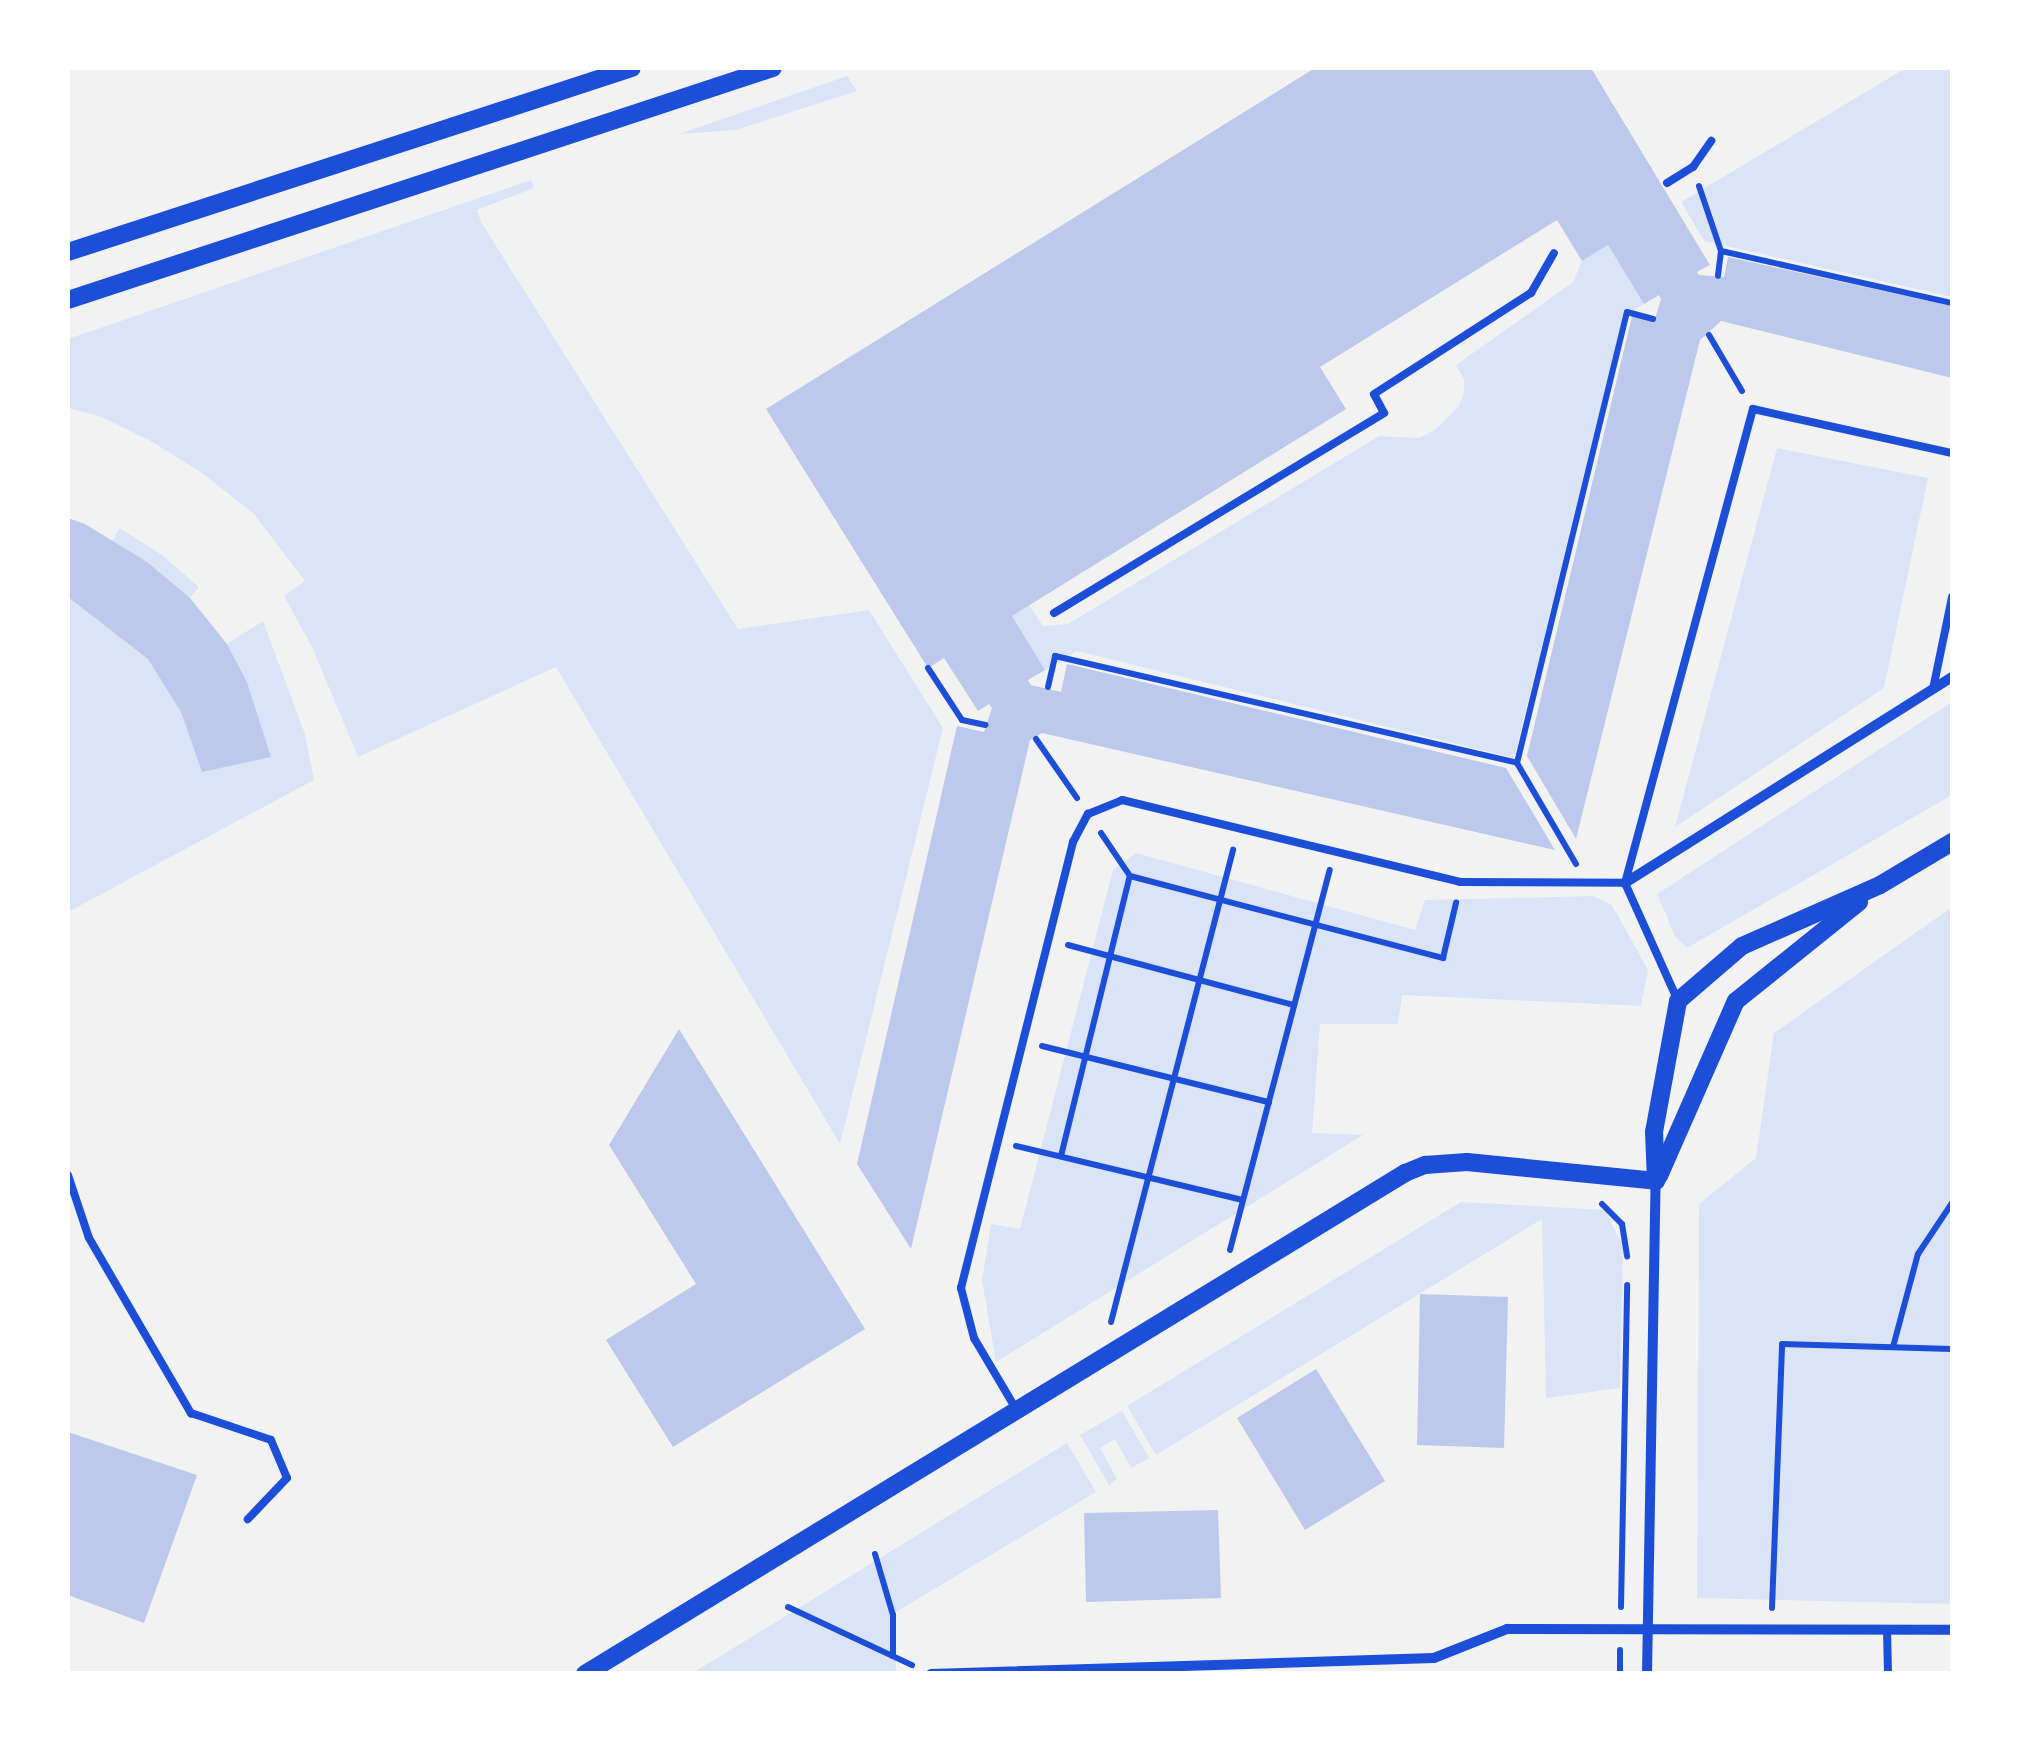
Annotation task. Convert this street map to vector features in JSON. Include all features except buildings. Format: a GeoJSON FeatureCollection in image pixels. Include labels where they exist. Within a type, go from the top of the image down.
{"type":"FeatureCollection","features":[{"type":"Feature","properties":{"kind":"street"},"geometry":{"type":"LineString","coordinates":[[68,252],[632,68]]}},
{"type":"Feature","properties":{"kind":"street"},"geometry":{"type":"LineString","coordinates":[[68,300],[773,68]]}},
{"type":"Feature","properties":{"kind":"street"},"geometry":{"type":"LineString","coordinates":[[1625,883],[1952,677]]}},
{"type":"Feature","properties":{"kind":"street"},"geometry":{"type":"LineString","coordinates":[[1647,1674],[1654,1132],[1678,1001],[1742,946],[1880,884],[1952,842]]}},
{"type":"Feature","properties":{"kind":"street"},"geometry":{"type":"LineString","coordinates":[[1656,1180],[1736,1002],[1880,884]]}},
{"type":"Feature","properties":{"kind":"street"},"geometry":{"type":"LineString","coordinates":[[586,1674],[1016,1409],[1425,1165],[1467,1162],[1656,1180]]}},
{"type":"Feature","properties":{"kind":"street"},"geometry":{"type":"LineString","coordinates":[[932,1673],[1434,1658],[1507,1629],[1952,1630]]}},
{"type":"Feature","properties":{"kind":"lane"},"geometry":{"type":"LineString","coordinates":[[1667,183],[1692,166],[1711,142]]}},
{"type":"Feature","properties":{"kind":"lane"},"geometry":{"type":"LineString","coordinates":[[1054,613],[1384,412],[1374,394],[1532,293],[1554,254]]}},
{"type":"Feature","properties":{"kind":"lane"},"geometry":{"type":"LineString","coordinates":[[1678,1001],[1625,883],[1754,409],[1952,454]]}},
{"type":"Feature","properties":{"kind":"lane"},"geometry":{"type":"LineString","coordinates":[[1934,689],[1952,597]]}},
{"type":"Feature","properties":{"kind":"lane"},"geometry":{"type":"LineString","coordinates":[[1016,1409],[974,1338],[961,1288],[1072,842],[1088,814],[1122,800],[1460,882],[1625,883]]}},
{"type":"Feature","properties":{"kind":"lane"},"geometry":{"type":"LineString","coordinates":[[68,1176],[89,1238],[191,1413],[271,1440],[287,1478],[248,1519]]}},
{"type":"Feature","properties":{"kind":"lane"},"geometry":{"type":"LineString","coordinates":[[1887,1630],[1888,1674]]}},
{"type":"Feature","properties":{"kind":"path"},"geometry":{"type":"LineString","coordinates":[[1692,166],[1721,251],[1718,276]]}},
{"type":"Feature","properties":{"kind":"path"},"geometry":{"type":"LineString","coordinates":[[1721,251],[1952,303]]}},
{"type":"Feature","properties":{"kind":"path"},"geometry":{"type":"LineString","coordinates":[[1586,882],[1517,763],[1628,312],[1653,319]]}},
{"type":"Feature","properties":{"kind":"path"},"geometry":{"type":"LineString","coordinates":[[1709,335],[1754,409]]}},
{"type":"Feature","properties":{"kind":"path"},"geometry":{"type":"LineString","coordinates":[[1048,687],[1055,656],[1517,763]]}},
{"type":"Feature","properties":{"kind":"path"},"geometry":{"type":"LineString","coordinates":[[928,668],[962,720],[985,725]]}},
{"type":"Feature","properties":{"kind":"path"},"geometry":{"type":"LineString","coordinates":[[1036,739],[1130,876],[1443,958],[1460,882]]}},
{"type":"Feature","properties":{"kind":"path"},"geometry":{"type":"LineString","coordinates":[[1102,1357],[1239,827]]}},
{"type":"Feature","properties":{"kind":"path"},"geometry":{"type":"LineString","coordinates":[[1221,1285],[1335,850]]}},
{"type":"Feature","properties":{"kind":"path"},"geometry":{"type":"LineString","coordinates":[[1061,1156],[1130,876]]}},
{"type":"Feature","properties":{"kind":"path"},"geometry":{"type":"LineString","coordinates":[[1048,940],[1294,1004]]}},
{"type":"Feature","properties":{"kind":"path"},"geometry":{"type":"LineString","coordinates":[[1022,1042],[1269,1102]]}},
{"type":"Feature","properties":{"kind":"path"},"geometry":{"type":"LineString","coordinates":[[998,1141],[1244,1200]]}},
{"type":"Feature","properties":{"kind":"path"},"geometry":{"type":"LineString","coordinates":[[1587,1202],[1602,1204],[1612,1211],[1628,1241],[1621,1590]]}},
{"type":"Feature","properties":{"kind":"path"},"geometry":{"type":"LineString","coordinates":[[1894,1348],[1918,1254],[1952,1202]]}},
{"type":"Feature","properties":{"kind":"path"},"geometry":{"type":"LineString","coordinates":[[1772,1600],[1782,1344],[1952,1349]]}},
{"type":"Feature","properties":{"kind":"path"},"geometry":{"type":"LineString","coordinates":[[876,1554],[892,1614],[893,1656]]}},
{"type":"Feature","properties":{"kind":"path"},"geometry":{"type":"LineString","coordinates":[[788,1607],[932,1673]]}},
{"type":"Feature","properties":{"kind":"shaded area"},"geometry":{"type":"Polygon","coordinates":[[[1906,68],[1952,68],[1952,297],[1704,241],[1681,202],[1906,68]]]}},
{"type":"Feature","properties":{"kind":"shaded area"},"geometry":{"type":"Polygon","coordinates":[[[847,76],[857,91],[736,130],[679,134],[847,76]]]}},
{"type":"Feature","properties":{"kind":"shaded area"},"geometry":{"type":"Polygon","coordinates":[[[531,180],[534,188],[477,210],[481,222],[738,629],[869,610],[943,728],[840,1144],[556,667],[358,757],[312,647],[284,596],[305,581],[253,513],[202,473],[149,440],[99,416],[68,408],[68,339],[531,180]]]}},
{"type":"Feature","properties":{"kind":"shaded area"},"geometry":{"type":"Polygon","coordinates":[[[1608,245],[1644,304],[1623,317],[1514,758],[1077,651],[1045,670],[1012,616],[1029,605],[1043,626],[1068,624],[1379,436],[1419,438],[1435,430],[1459,406],[1464,392],[1464,380],[1456,365],[1573,282],[1582,261],[1608,245]]]}},
{"type":"Feature","properties":{"kind":"shaded area"},"geometry":{"type":"Polygon","coordinates":[[[1777,448],[1928,478],[1884,688],[1675,827],[1777,448]]]}},
{"type":"Feature","properties":{"kind":"shaded area"},"geometry":{"type":"Polygon","coordinates":[[[120,528],[162,555],[199,587],[190,598],[112,540],[120,528]]]}},
{"type":"Feature","properties":{"kind":"shaded area"},"geometry":{"type":"Polygon","coordinates":[[[68,597],[106,622],[271,757],[247,682],[227,644],[263,621],[305,734],[314,780],[68,912],[68,597]]]}},
{"type":"Feature","properties":{"kind":"shaded area"},"geometry":{"type":"Polygon","coordinates":[[[1952,702],[1952,795],[1687,948],[1675,936],[1657,894],[1952,702]]]}},
{"type":"Feature","properties":{"kind":"shaded area"},"geometry":{"type":"Polygon","coordinates":[[[1136,853],[1415,930],[1425,900],[1593,896],[1612,905],[1648,970],[1641,1006],[1402,995],[1398,1024],[1320,1024],[1312,1133],[1363,1135],[996,1362],[982,1280],[991,1224],[1020,1229],[1113,870],[1136,853]]]}},
{"type":"Feature","properties":{"kind":"shaded area"},"geometry":{"type":"Polygon","coordinates":[[[1952,907],[1952,1604],[1697,1598],[1699,1204],[1756,1158],[1774,1033],[1952,907]]]}},
{"type":"Feature","properties":{"kind":"shaded area"},"geometry":{"type":"Polygon","coordinates":[[[1461,1202],[1605,1210],[1623,1246],[1620,1388],[1546,1398],[1542,1219],[1156,1455],[1127,1406],[1461,1202]]]}},
{"type":"Feature","properties":{"kind":"shaded area"},"geometry":{"type":"Polygon","coordinates":[[[1122,1411],[1149,1458],[1131,1468],[1115,1439],[1100,1448],[1117,1479],[1109,1485],[1080,1435],[1122,1411]]]}},
{"type":"Feature","properties":{"kind":"shaded area"},"geometry":{"type":"Polygon","coordinates":[[[1067,1443],[1096,1492],[896,1612],[896,1673],[691,1674],[1067,1443]]]}}]}
